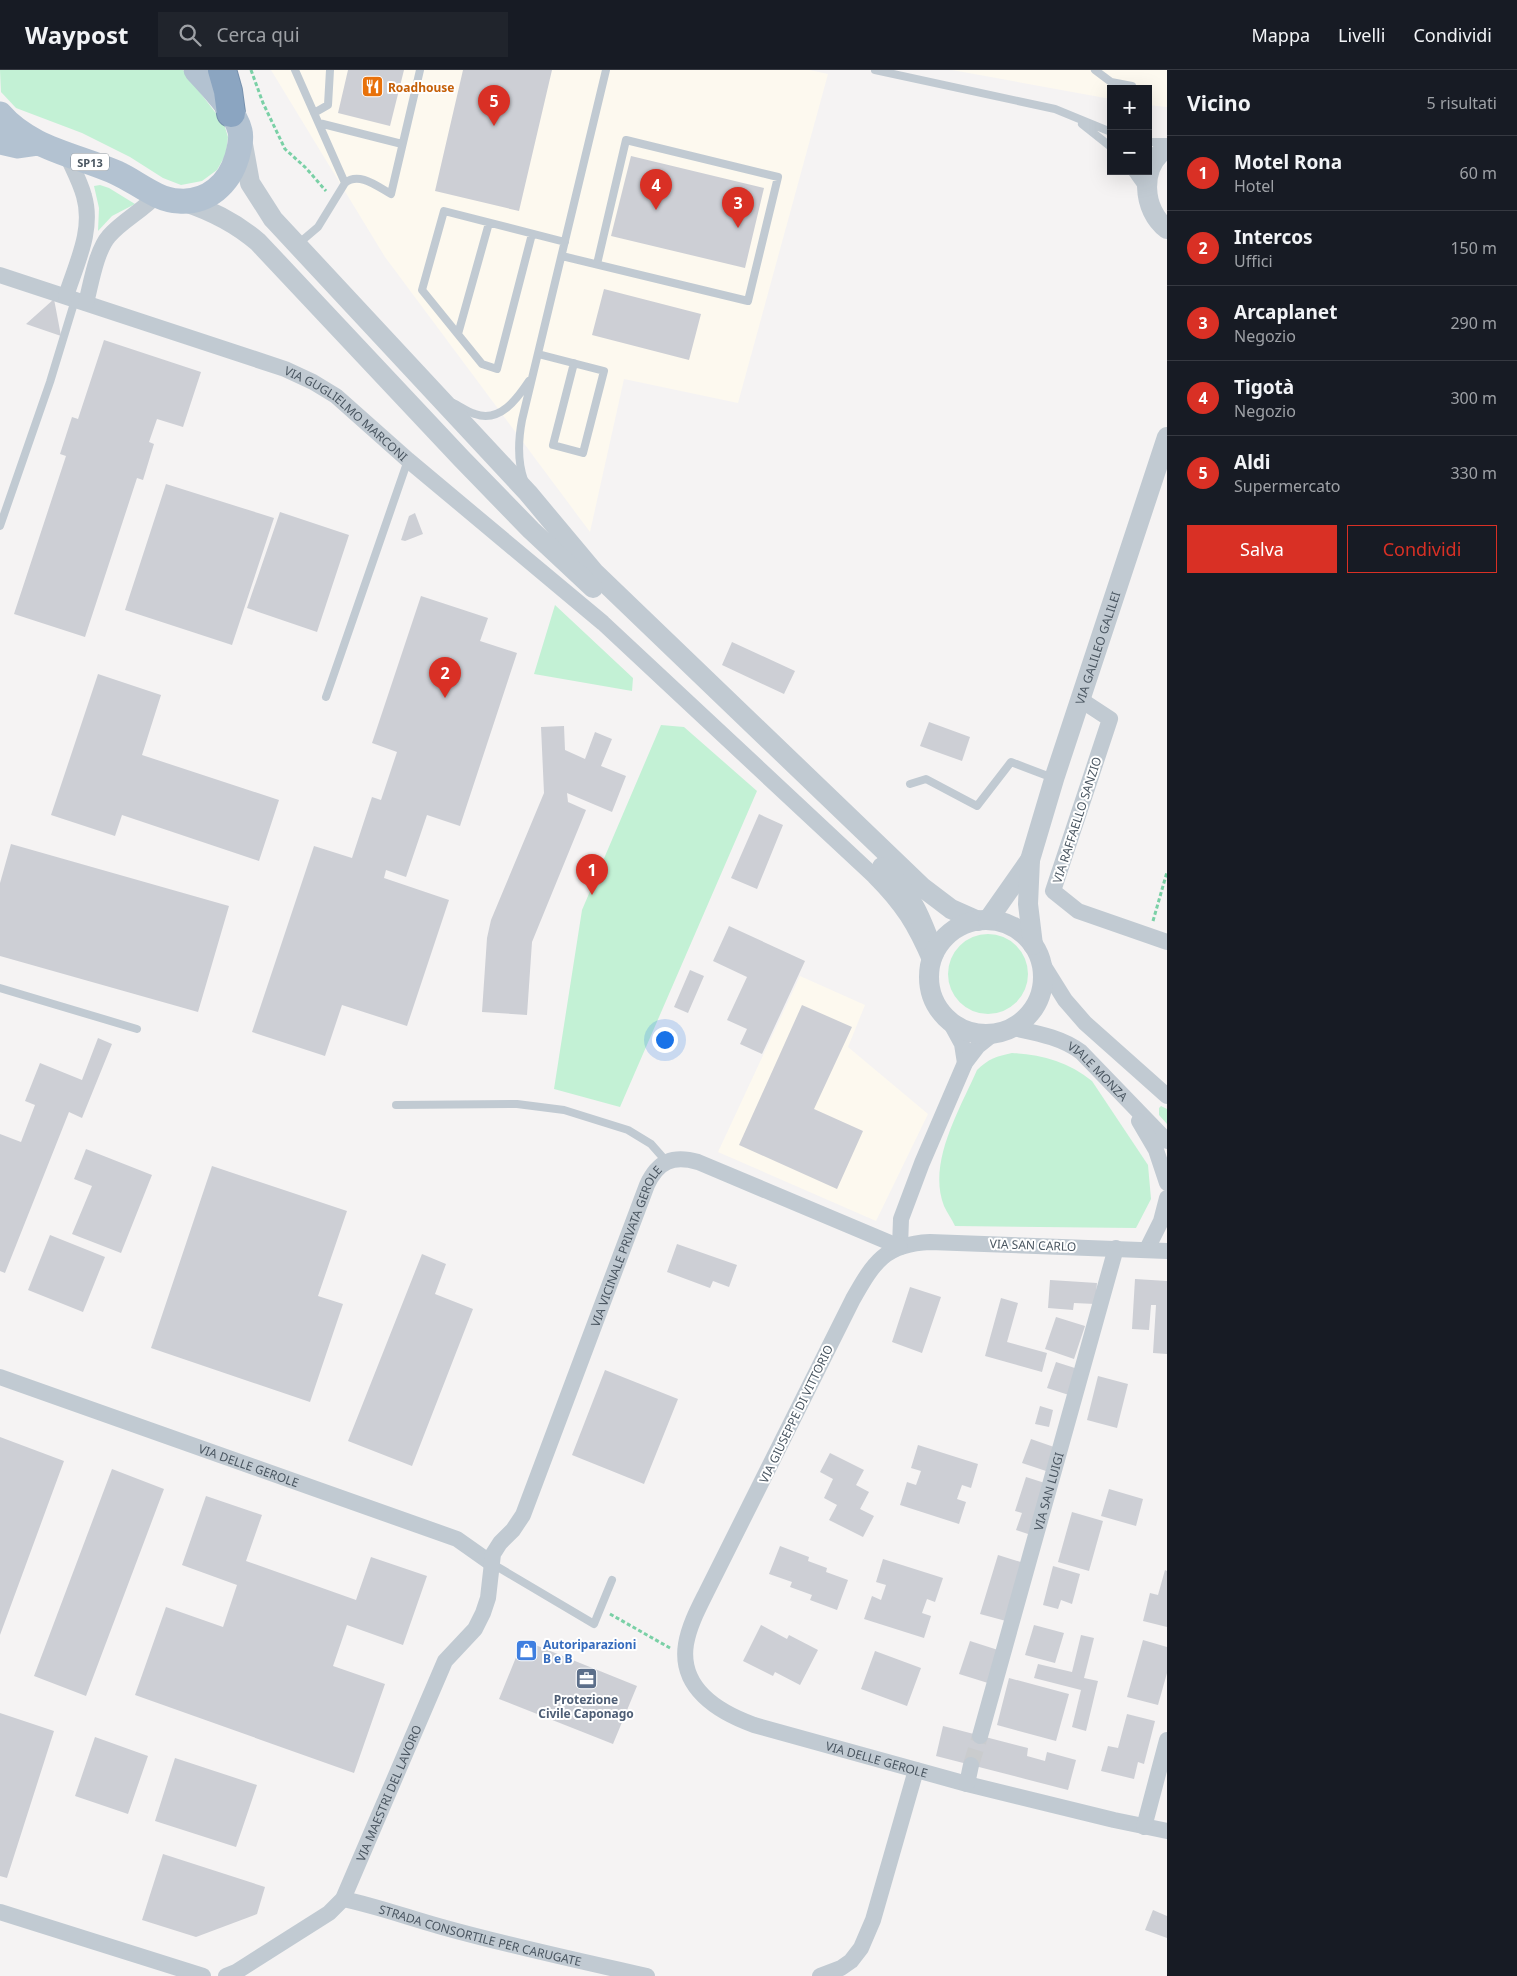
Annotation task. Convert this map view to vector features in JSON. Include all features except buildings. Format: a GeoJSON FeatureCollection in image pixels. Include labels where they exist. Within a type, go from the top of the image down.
{"type":"FeatureCollection","features":[{"type":"Feature","properties":{"kind":"highway"},"geometry":{"type":"LineString","coordinates":[[222,70],[235,122]]}},
{"type":"Feature","properties":{"kind":"main road"},"geometry":{"type":"LineString","coordinates":[[196,70],[235,122]]}},
{"type":"Feature","properties":{"kind":"main road","name":"SP13"},"geometry":{"type":"LineString","coordinates":[[0,114],[19,131],[39,143],[117,173],[156,195],[169,200],[185,202],[205,197],[223,184],[236,161],[240,146],[235,122]]}},
{"type":"Feature","properties":{"kind":"main road"},"geometry":{"type":"LineString","coordinates":[[0,142],[18,146],[39,143]]}},
{"type":"Feature","properties":{"kind":"street"},"geometry":{"type":"LineString","coordinates":[[235,122],[250,183],[273,219],[528,493],[594,572],[922,887],[951,909],[983,921]]}},
{"type":"Feature","properties":{"kind":"street"},"geometry":{"type":"LineString","coordinates":[[1167,148],[1154,162],[1148,177],[1147,193],[1149,205],[1155,216],[1167,229]]}},
{"type":"Feature","properties":{"kind":"street"},"geometry":{"type":"LineString","coordinates":[[66,153],[84,196],[87,215],[76,300]]}},
{"type":"Feature","properties":{"kind":"street"},"geometry":{"type":"LineString","coordinates":[[76,300],[108,237],[140,212],[156,195]]}},
{"type":"Feature","properties":{"kind":"street","name":"SP13"},"geometry":{"type":"LineString","coordinates":[[185,202],[216,214],[240,227],[258,242],[460,458],[525,524],[895,880],[907,893],[916,908],[932,958]]}},
{"type":"Feature","properties":{"kind":"street","name":"VIA GUGLIELMO MARCONI"},"geometry":{"type":"LineString","coordinates":[[0,274],[285,369],[313,382],[343,402],[408,460]]}},
{"type":"Feature","properties":{"kind":"street","name":"VIA GALILEO GALILEI"},"geometry":{"type":"LineString","coordinates":[[1037,952],[1028,904],[1030,860],[1054,779],[1167,437]]}},
{"type":"Feature","properties":{"kind":"street"},"geometry":{"type":"LineString","coordinates":[[408,460],[603,623],[874,876],[904,908],[932,958]]}},
{"type":"Feature","properties":{"kind":"street","name":"VIA RAFFAELLO SANZIO"},"geometry":{"type":"LineString","coordinates":[[1081,700],[1110,719],[1053,891],[1078,911],[1167,942]]}},
{"type":"Feature","properties":{"kind":"street","name":"VIA GALILEO GALILEI"},"geometry":{"type":"LineString","coordinates":[[983,921],[1030,860]]}},
{"type":"Feature","properties":{"kind":"street"},"geometry":{"type":"LineString","coordinates":[[965,1063],[962,1044],[932,996],[929,977],[932,958],[943,940],[965,924],[983,921],[1001,922],[1024,935],[1037,952],[1064,1000],[1084,1023],[1167,1096]]}},
{"type":"Feature","properties":{"kind":"street"},"geometry":{"type":"LineString","coordinates":[[950,1022],[974,1033],[993,1034],[1013,1028],[1029,1016],[1040,998],[1043,977],[1037,952]]}},
{"type":"Feature","properties":{"kind":"street","name":"VIALE MONZA"},"geometry":{"type":"LineString","coordinates":[[1013,1028],[1051,1037],[1078,1049],[1092,1061],[1167,1141]]}},
{"type":"Feature","properties":{"kind":"street"},"geometry":{"type":"LineString","coordinates":[[900,1247],[901,1219],[922,1163],[965,1063],[978,1046],[993,1034]]}},
{"type":"Feature","properties":{"kind":"street"},"geometry":{"type":"LineString","coordinates":[[1124,1095],[1156,1150],[1167,1183]]}},
{"type":"Feature","properties":{"kind":"street","name":"VIA VICINALE PRIVATA GEROLE"},"geometry":{"type":"LineString","coordinates":[[491,1563],[493,1554],[500,1543],[513,1530],[523,1515],[646,1185],[656,1169],[666,1162],[682,1158],[698,1162],[900,1247]]}},
{"type":"Feature","properties":{"kind":"street"},"geometry":{"type":"LineString","coordinates":[[1148,1249],[1161,1221],[1167,1198]]}},
{"type":"Feature","properties":{"kind":"street","name":"VIA SAN CARLO"},"geometry":{"type":"LineString","coordinates":[[900,1247],[930,1242],[1167,1251]]}},
{"type":"Feature","properties":{"kind":"street","name":"VIA GIUSEPPE DI VITTORIO"},"geometry":{"type":"LineString","coordinates":[[706,1593],[853,1299],[874,1265],[883,1256],[900,1247]]}},
{"type":"Feature","properties":{"kind":"street","name":"VIA SAN LUIGI"},"geometry":{"type":"LineString","coordinates":[[980,1736],[1116,1248]]}},
{"type":"Feature","properties":{"kind":"street","name":"VIA DELLE GEROLE"},"geometry":{"type":"LineString","coordinates":[[0,1377],[457,1539],[491,1563]]}},
{"type":"Feature","properties":{"kind":"street","name":"VIA MAESTRI DEL LAVORO"},"geometry":{"type":"LineString","coordinates":[[226,1976],[236,1972],[329,1913],[343,1899],[445,1661],[475,1629],[483,1613],[488,1598],[491,1563]]}},
{"type":"Feature","properties":{"kind":"street","name":"VIA DELLE GEROLE"},"geometry":{"type":"LineString","coordinates":[[706,1593],[688,1635],[686,1657],[690,1677],[696,1688],[712,1704],[730,1716],[754,1725],[967,1784],[1167,1832]]}},
{"type":"Feature","properties":{"kind":"street"},"geometry":{"type":"LineString","coordinates":[[1144,1827],[1167,1740]]}},
{"type":"Feature","properties":{"kind":"street"},"geometry":{"type":"LineString","coordinates":[[967,1784],[972,1765]]}},
{"type":"Feature","properties":{"kind":"street"},"geometry":{"type":"LineString","coordinates":[[820,1976],[840,1968],[851,1961],[861,1948],[873,1920],[916,1770]]}},
{"type":"Feature","properties":{"kind":"street","name":"STRADA CONSORTILE PER CARUGATE"},"geometry":{"type":"LineString","coordinates":[[343,1899],[367,1904],[441,1927],[647,1976]]}},
{"type":"Feature","properties":{"kind":"street"},"geometry":{"type":"LineString","coordinates":[[0,1912],[203,1976]]}},
{"type":"Feature","properties":{"kind":"lane"},"geometry":{"type":"LineString","coordinates":[[295,70],[345,183]]}},
{"type":"Feature","properties":{"kind":"lane"},"geometry":{"type":"LineString","coordinates":[[314,113],[328,105],[330,70]]}},
{"type":"Feature","properties":{"kind":"lane"},"geometry":{"type":"LineString","coordinates":[[297,245],[318,227],[345,183],[349,180],[360,179],[391,194],[420,70]]}},
{"type":"Feature","properties":{"kind":"lane"},"geometry":{"type":"LineString","coordinates":[[528,493],[519,467],[519,442],[522,420],[606,70]]}},
{"type":"Feature","properties":{"kind":"lane"},"geometry":{"type":"LineString","coordinates":[[875,70],[1055,109],[1107,131]]}},
{"type":"Feature","properties":{"kind":"lane"},"geometry":{"type":"LineString","coordinates":[[1095,70],[1111,82],[1127,85]]}},
{"type":"Feature","properties":{"kind":"lane"},"geometry":{"type":"LineString","coordinates":[[1076,119],[1107,144]]}},
{"type":"Feature","properties":{"kind":"lane"},"geometry":{"type":"LineString","coordinates":[[319,123],[402,144]]}},
{"type":"Feature","properties":{"kind":"lane"},"geometry":{"type":"LineString","coordinates":[[562,256],[748,300],[778,177],[626,140],[597,264]]}},
{"type":"Feature","properties":{"kind":"lane"},"geometry":{"type":"LineString","coordinates":[[1152,142],[1167,142]]}},
{"type":"Feature","properties":{"kind":"lane"},"geometry":{"type":"LineString","coordinates":[[1134,175],[1147,193]]}},
{"type":"Feature","properties":{"kind":"lane"},"geometry":{"type":"LineString","coordinates":[[532,234],[497,369],[482,364],[422,290],[444,211],[565,242]]}},
{"type":"Feature","properties":{"kind":"lane"},"geometry":{"type":"LineString","coordinates":[[458,334],[489,223]]}},
{"type":"Feature","properties":{"kind":"lane"},"geometry":{"type":"LineString","coordinates":[[0,526],[76,300]]}},
{"type":"Feature","properties":{"kind":"lane"},"geometry":{"type":"LineString","coordinates":[[538,354],[574,363],[604,371],[583,452],[553,445],[574,363]]}},
{"type":"Feature","properties":{"kind":"lane"},"geometry":{"type":"LineString","coordinates":[[436,393],[475,415],[492,415],[512,405],[533,376]]}},
{"type":"Feature","properties":{"kind":"lane","name":"VIA GUGLIELMO MARCONI"},"geometry":{"type":"LineString","coordinates":[[326,697],[408,460]]}},
{"type":"Feature","properties":{"kind":"lane"},"geometry":{"type":"LineString","coordinates":[[910,784],[926,779],[977,806],[1011,762],[1054,779]]}},
{"type":"Feature","properties":{"kind":"lane"},"geometry":{"type":"LineString","coordinates":[[0,988],[137,1029]]}},
{"type":"Feature","properties":{"kind":"lane"},"geometry":{"type":"LineString","coordinates":[[396,1105],[518,1104],[564,1110],[628,1130],[651,1144],[666,1162]]}},
{"type":"Feature","properties":{"kind":"lane"},"geometry":{"type":"LineString","coordinates":[[491,1563],[594,1624],[612,1580]]}},
{"type":"Feature","properties":{"kind":"path"},"geometry":{"type":"LineString","coordinates":[[251,70],[263,103],[286,149],[335,200]]}},
{"type":"Feature","properties":{"kind":"path"},"geometry":{"type":"LineString","coordinates":[[1149,936],[1167,872]]}},
{"type":"Feature","properties":{"kind":"path"},"geometry":{"type":"LineString","coordinates":[[600,1609],[686,1657]]}},
{"type":"Feature","properties":{"kind":"shaded area"},"geometry":{"type":"Polygon","coordinates":[[[271,70],[810,70],[828,74],[738,403],[624,379],[590,532],[385,257],[271,70]]]}},
{"type":"Feature","properties":{"kind":"shaded area"},"geometry":{"type":"Polygon","coordinates":[[[952,70],[1167,70],[1167,107],[1152,105],[1152,85],[1107,85],[1107,98],[952,70]]]}},
{"type":"Feature","properties":{"kind":"shaded area"},"geometry":{"type":"Polygon","coordinates":[[[800,976],[865,1005],[848,1047],[928,1114],[876,1221],[718,1152],[800,976]]]}},
{"type":"Feature","properties":{"kind":"green space"},"geometry":{"type":"Polygon","coordinates":[[[0,70],[183,70],[224,124],[228,137],[226,154],[217,170],[202,181],[181,185],[163,178],[130,157],[82,133],[16,108],[1,92],[0,70]]]}},
{"type":"Feature","properties":{"kind":"green space"},"geometry":{"type":"Polygon","coordinates":[[[100,185],[109,188],[135,204],[112,216],[98,231],[99,208],[94,186],[100,185]]]}},
{"type":"Feature","properties":{"kind":"green space"},"geometry":{"type":"Polygon","coordinates":[[[555,605],[633,678],[632,691],[534,674],[555,605]]]}},
{"type":"Feature","properties":{"kind":"green space"},"geometry":{"type":"Polygon","coordinates":[[[661,725],[684,727],[757,791],[620,1107],[554,1089],[582,910],[661,725]]]}},
{"type":"Feature","properties":{"kind":"green space"},"geometry":{"type":"Polygon","coordinates":[[[988,934],[1003,937],[1016,946],[1025,959],[1028,974],[1025,989],[1016,1002],[1003,1011],[988,1014],[973,1011],[960,1002],[951,989],[948,974],[951,959],[960,946],[973,937],[988,934]]]}},
{"type":"Feature","properties":{"kind":"green space"},"geometry":{"type":"Polygon","coordinates":[[[1012,1053],[1034,1055],[1054,1060],[1074,1069],[1092,1081],[1148,1165],[1151,1199],[1136,1228],[955,1226],[944,1206],[940,1189],[942,1154],[977,1070],[993,1058],[1012,1053]]]}},
{"type":"Feature","properties":{"kind":"green space"},"geometry":{"type":"Polygon","coordinates":[[[1161,1106],[1167,1109],[1167,1124],[1159,1115],[1159,1108],[1161,1106]]]}},
{"type":"Feature","properties":{"kind":"tunnel"},"geometry":{"type":"LineString","coordinates":[[971,1765],[980,1736]]}},
{"type":"Feature","properties":{"kind":"place","name":"Roadhouse"},"geometry":{"type":"Point","coordinates":[372,87]}},
{"type":"Feature","properties":{"kind":"place","name":"Aldi"},"geometry":{"type":"Point","coordinates":[494,126]}},
{"type":"Feature","properties":{"kind":"place","name":"Tigotà"},"geometry":{"type":"Point","coordinates":[656,210]}},
{"type":"Feature","properties":{"kind":"place","name":"Arcaplanet"},"geometry":{"type":"Point","coordinates":[738,228]}},
{"type":"Feature","properties":{"kind":"place","name":"Intercos"},"geometry":{"type":"Point","coordinates":[445,698]}},
{"type":"Feature","properties":{"kind":"place","name":"Motel Rona"},"geometry":{"type":"Point","coordinates":[592,895]}},
{"type":"Feature","properties":{"kind":"place","name":"Autoriparazioni B e B"},"geometry":{"type":"Point","coordinates":[527,1651]}},
{"type":"Feature","properties":{"kind":"place","name":"Protezione Civile Caponago"},"geometry":{"type":"Point","coordinates":[586,1678]}}]}
